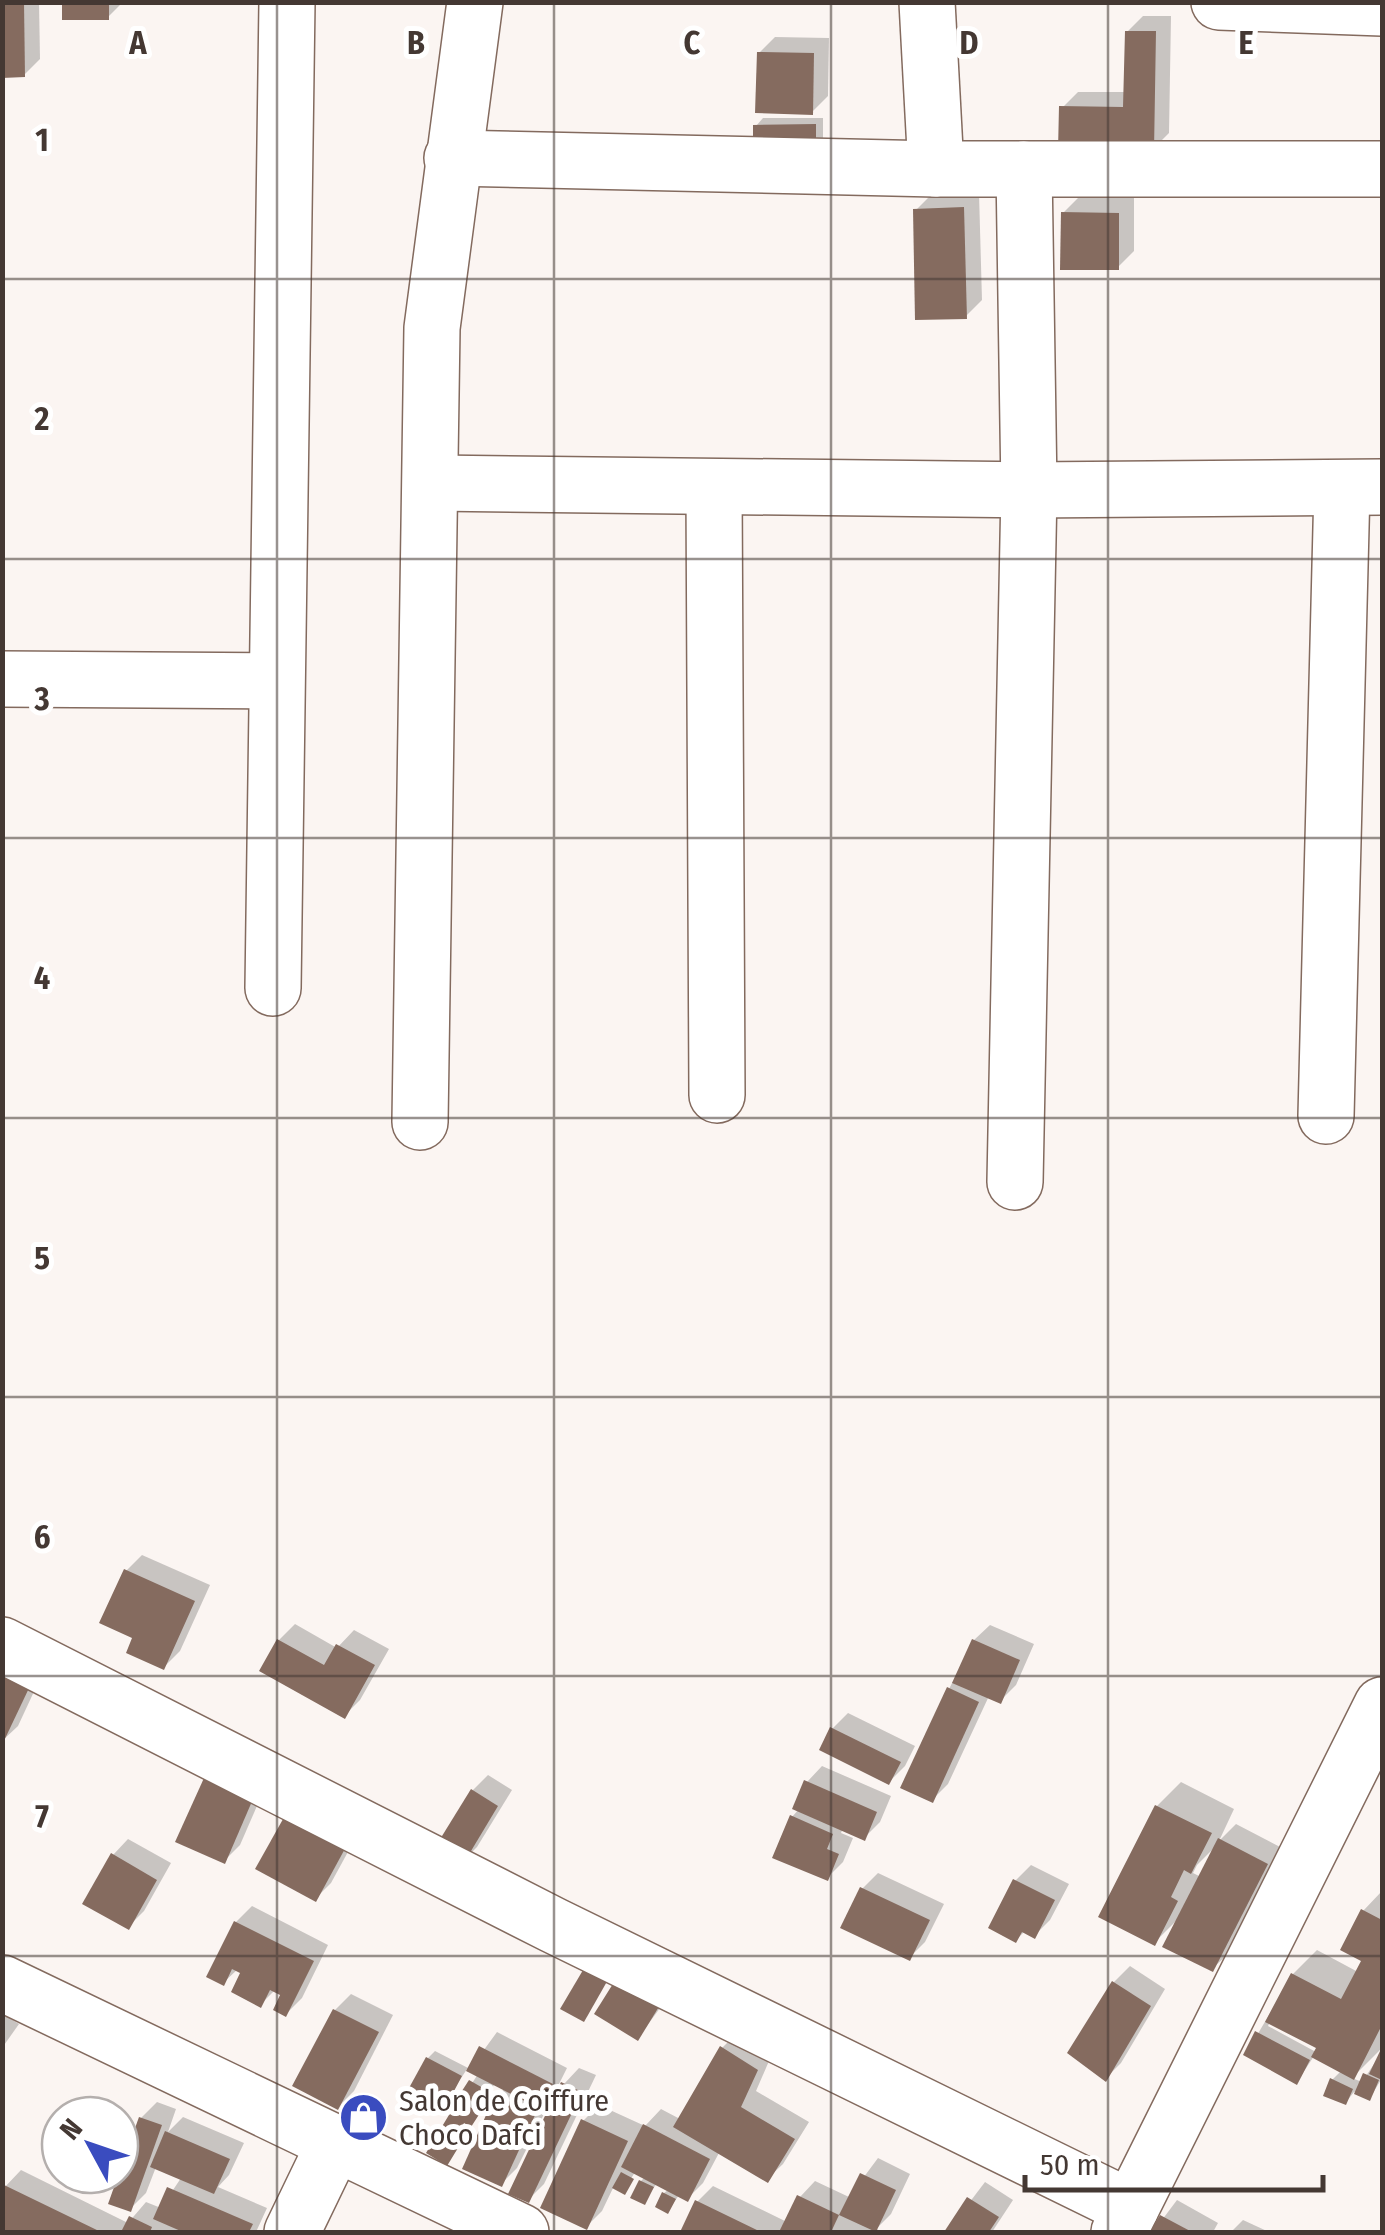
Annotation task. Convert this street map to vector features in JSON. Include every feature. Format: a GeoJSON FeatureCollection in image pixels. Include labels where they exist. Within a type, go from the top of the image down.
{"type":"FeatureCollection","features":[{"type":"Feature","properties":{"kind":"street"},"geometry":{"type":"LineString","coordinates":[[273,988],[286,2]]}},
{"type":"Feature","properties":{"kind":"street"},"geometry":{"type":"LineString","coordinates":[[420,1122],[433,483],[432,328],[475,2]]}},
{"type":"Feature","properties":{"kind":"street"},"geometry":{"type":"LineString","coordinates":[[927,2],[936,168]]}},
{"type":"Feature","properties":{"kind":"street"},"geometry":{"type":"LineString","coordinates":[[1219,2],[1382,8]]}},
{"type":"Feature","properties":{"kind":"street"},"geometry":{"type":"LineString","coordinates":[[452,158],[936,168],[1382,169]]}},
{"type":"Feature","properties":{"kind":"street"},"geometry":{"type":"LineString","coordinates":[[1014,1182],[1029,490],[1024,169]]}},
{"type":"Feature","properties":{"kind":"street"},"geometry":{"type":"LineString","coordinates":[[433,483],[1029,490],[1362,488],[1326,1116]]}},
{"type":"Feature","properties":{"kind":"street"},"geometry":{"type":"LineString","coordinates":[[714,486],[717,1095]]}},
{"type":"Feature","properties":{"kind":"street"},"geometry":{"type":"LineString","coordinates":[[2,678],[276,682]]}},
{"type":"Feature","properties":{"kind":"street"},"geometry":{"type":"LineString","coordinates":[[2,1645],[1125,2220],[1382,1705]]}},
{"type":"Feature","properties":{"kind":"street"},"geometry":{"type":"LineString","coordinates":[[2,1983],[521,2232]]}},
{"type":"Feature","properties":{"kind":"street"},"geometry":{"type":"LineString","coordinates":[[292,2232],[334,2145]]}},
{"type":"Feature","properties":{"kind":"building"},"geometry":{"type":"Polygon","coordinates":[[[2,2],[24,2],[25,77],[2,78],[2,2]]]}},
{"type":"Feature","properties":{"kind":"building"},"geometry":{"type":"Polygon","coordinates":[[[62,2],[109,2],[109,20],[62,20],[62,2]]]}},
{"type":"Feature","properties":{"kind":"building"},"geometry":{"type":"Polygon","coordinates":[[[1125,31],[1156,31],[1154,151],[1058,151],[1059,106],[1123,107],[1125,31]]]}},
{"type":"Feature","properties":{"kind":"building"},"geometry":{"type":"Polygon","coordinates":[[[757,52],[814,53],[813,115],[755,113],[757,52]]]}},
{"type":"Feature","properties":{"kind":"building"},"geometry":{"type":"Polygon","coordinates":[[[816,124],[816,151],[753,152],[753,125],[816,124]]]}},
{"type":"Feature","properties":{"kind":"building"},"geometry":{"type":"Polygon","coordinates":[[[964,207],[967,319],[915,320],[913,209],[964,207]]]}},
{"type":"Feature","properties":{"kind":"building"},"geometry":{"type":"Polygon","coordinates":[[[1061,212],[1119,213],[1119,270],[1060,270],[1061,212]]]}},
{"type":"Feature","properties":{"kind":"building"},"geometry":{"type":"Polygon","coordinates":[[[124,1569],[195,1601],[164,1670],[126,1653],[132,1638],[99,1623],[124,1569]]]}},
{"type":"Feature","properties":{"kind":"building"},"geometry":{"type":"Polygon","coordinates":[[[277,1639],[324,1665],[336,1644],[375,1665],[345,1719],[259,1671],[277,1639]]]}},
{"type":"Feature","properties":{"kind":"building"},"geometry":{"type":"Polygon","coordinates":[[[972,1639],[1020,1660],[1001,1704],[952,1683],[972,1639]]]}},
{"type":"Feature","properties":{"kind":"building"},"geometry":{"type":"Polygon","coordinates":[[[2,1674],[30,1686],[2,1745],[2,1674]]]}},
{"type":"Feature","properties":{"kind":"building"},"geometry":{"type":"Polygon","coordinates":[[[947,1687],[979,1702],[933,1803],[900,1788],[947,1687]]]}},
{"type":"Feature","properties":{"kind":"building"},"geometry":{"type":"Polygon","coordinates":[[[830,1727],[901,1762],[889,1785],[819,1750],[830,1727]]]}},
{"type":"Feature","properties":{"kind":"building"},"geometry":{"type":"Polygon","coordinates":[[[204,1778],[253,1799],[225,1864],[175,1842],[204,1778]]]}},
{"type":"Feature","properties":{"kind":"building"},"geometry":{"type":"Polygon","coordinates":[[[804,1780],[877,1812],[865,1841],[792,1809],[804,1780]]]}},
{"type":"Feature","properties":{"kind":"building"},"geometry":{"type":"Polygon","coordinates":[[[471,1789],[498,1806],[462,1866],[434,1849],[471,1789]]]}},
{"type":"Feature","properties":{"kind":"building"},"geometry":{"type":"Polygon","coordinates":[[[1155,1805],[1212,1833],[1191,1874],[1184,1870],[1171,1897],[1178,1901],[1155,1946],[1098,1917],[1155,1805]]]}},
{"type":"Feature","properties":{"kind":"building"},"geometry":{"type":"Polygon","coordinates":[[[287,1812],[347,1845],[316,1902],[255,1869],[287,1812]]]}},
{"type":"Feature","properties":{"kind":"building"},"geometry":{"type":"Polygon","coordinates":[[[790,1815],[833,1834],[827,1849],[839,1854],[828,1881],[772,1858],[790,1815]]]}},
{"type":"Feature","properties":{"kind":"building"},"geometry":{"type":"Polygon","coordinates":[[[1218,1838],[1268,1864],[1213,1972],[1162,1947],[1218,1838]]]}},
{"type":"Feature","properties":{"kind":"building"},"geometry":{"type":"Polygon","coordinates":[[[111,1853],[157,1880],[129,1930],[82,1904],[111,1853]]]}},
{"type":"Feature","properties":{"kind":"building"},"geometry":{"type":"Polygon","coordinates":[[[1013,1879],[1055,1900],[1035,1939],[1022,1932],[1016,1943],[988,1928],[1013,1879]]]}},
{"type":"Feature","properties":{"kind":"building"},"geometry":{"type":"Polygon","coordinates":[[[860,1887],[930,1920],[910,1961],[840,1928],[860,1887]]]}},
{"type":"Feature","properties":{"kind":"building"},"geometry":{"type":"Polygon","coordinates":[[[1361,1909],[1382,1920],[1382,2025],[1354,2080],[1311,2057],[1316,2048],[1265,2022],[1291,1973],[1341,1999],[1361,1961],[1340,1950],[1361,1909]]]}},
{"type":"Feature","properties":{"kind":"building"},"geometry":{"type":"Polygon","coordinates":[[[234,1921],[314,1961],[286,2017],[273,2010],[280,1995],[270,1990],[261,2008],[231,1992],[240,1973],[232,1969],[224,1986],[206,1977],[234,1921]]]}},
{"type":"Feature","properties":{"kind":"building"},"geometry":{"type":"Polygon","coordinates":[[[586,1965],[609,1978],[584,2022],[560,2009],[586,1965]]]}},
{"type":"Feature","properties":{"kind":"building"},"geometry":{"type":"Polygon","coordinates":[[[616,1979],[660,2005],[638,2041],[594,2014],[616,1979]]]}},
{"type":"Feature","properties":{"kind":"building"},"geometry":{"type":"Polygon","coordinates":[[[1112,1981],[1151,2006],[1106,2082],[1067,2053],[1112,1981]]]}},
{"type":"Feature","properties":{"kind":"building"},"geometry":{"type":"Polygon","coordinates":[[[333,2009],[379,2032],[338,2110],[292,2086],[333,2009]]]}},
{"type":"Feature","properties":{"kind":"building"},"geometry":{"type":"Polygon","coordinates":[[[1255,2031],[1310,2060],[1297,2085],[1243,2055],[1255,2031]]]}},
{"type":"Feature","properties":{"kind":"building"},"geometry":{"type":"Polygon","coordinates":[[[479,2046],[553,2084],[540,2109],[466,2071],[479,2046]]]}},
{"type":"Feature","properties":{"kind":"building"},"geometry":{"type":"Polygon","coordinates":[[[720,2046],[758,2070],[741,2107],[795,2139],[768,2183],[673,2127],[720,2046]]]}},
{"type":"Feature","properties":{"kind":"building"},"geometry":{"type":"Polygon","coordinates":[[[1382,2047],[1382,2080],[1369,2074],[1382,2047]]]}},
{"type":"Feature","properties":{"kind":"building"},"geometry":{"type":"Polygon","coordinates":[[[426,2057],[462,2076],[446,2106],[409,2088],[426,2057]]]}},
{"type":"Feature","properties":{"kind":"building"},"geometry":{"type":"Polygon","coordinates":[[[1363,2073],[1379,2080],[1370,2101],[1354,2094],[1363,2073]]]}},
{"type":"Feature","properties":{"kind":"building"},"geometry":{"type":"Polygon","coordinates":[[[1330,2078],[1353,2089],[1346,2105],[1323,2096],[1330,2078]]]}},
{"type":"Feature","properties":{"kind":"building"},"geometry":{"type":"Polygon","coordinates":[[[469,2080],[490,2092],[481,2107],[460,2094],[469,2080]]]}},
{"type":"Feature","properties":{"kind":"building"},"geometry":{"type":"Polygon","coordinates":[[[561,2082],[582,2092],[529,2203],[508,2194],[561,2082]]]}},
{"type":"Feature","properties":{"kind":"building"},"geometry":{"type":"Polygon","coordinates":[[[495,2095],[536,2113],[502,2187],[462,2169],[495,2095]]]}},
{"type":"Feature","properties":{"kind":"building"},"geometry":{"type":"Polygon","coordinates":[[[458,2100],[480,2113],[471,2127],[464,2123],[454,2139],[461,2143],[447,2166],[426,2153],[458,2100]]]}},
{"type":"Feature","properties":{"kind":"building"},"geometry":{"type":"Polygon","coordinates":[[[140,2117],[162,2125],[140,2187],[140,2117]]]}},
{"type":"Feature","properties":{"kind":"building"},"geometry":{"type":"Polygon","coordinates":[[[581,2119],[628,2141],[587,2230],[540,2208],[581,2119]]]}},
{"type":"Feature","properties":{"kind":"building"},"geometry":{"type":"Polygon","coordinates":[[[643,2124],[710,2159],[688,2202],[621,2167],[643,2124]]]}},
{"type":"Feature","properties":{"kind":"building"},"geometry":{"type":"Polygon","coordinates":[[[165,2131],[230,2159],[214,2194],[150,2167],[165,2131]]]}},
{"type":"Feature","properties":{"kind":"building"},"geometry":{"type":"Polygon","coordinates":[[[621,2172],[634,2179],[625,2195],[612,2188],[621,2172]]]}},
{"type":"Feature","properties":{"kind":"building"},"geometry":{"type":"Polygon","coordinates":[[[860,2173],[896,2190],[876,2232],[839,2215],[860,2173]]]}},
{"type":"Feature","properties":{"kind":"building"},"geometry":{"type":"Polygon","coordinates":[[[639,2180],[654,2187],[645,2205],[630,2198],[639,2180]]]}},
{"type":"Feature","properties":{"kind":"building"},"geometry":{"type":"Polygon","coordinates":[[[2,2184],[101,2232],[2,2232],[2,2184]]]}},
{"type":"Feature","properties":{"kind":"building"},"geometry":{"type":"Polygon","coordinates":[[[167,2187],[253,2224],[249,2232],[183,2232],[153,2219],[167,2187]]]}},
{"type":"Feature","properties":{"kind":"building"},"geometry":{"type":"Polygon","coordinates":[[[662,2192],[676,2199],[668,2214],[655,2207],[662,2192]]]}},
{"type":"Feature","properties":{"kind":"building"},"geometry":{"type":"Polygon","coordinates":[[[111,2195],[137,2195],[131,2212],[108,2204],[111,2195]]]}},
{"type":"Feature","properties":{"kind":"building"},"geometry":{"type":"Polygon","coordinates":[[[797,2195],[839,2215],[831,2232],[779,2232],[797,2195]]]}},
{"type":"Feature","properties":{"kind":"building"},"geometry":{"type":"Polygon","coordinates":[[[967,2197],[999,2217],[989,2232],[944,2232],[967,2197]]]}},
{"type":"Feature","properties":{"kind":"building"},"geometry":{"type":"Polygon","coordinates":[[[695,2200],[761,2232],[680,2232],[695,2200]]]}},
{"type":"Feature","properties":{"kind":"building"},"geometry":{"type":"Polygon","coordinates":[[[1160,2215],[1192,2232],[1150,2232],[1160,2215]]]}},
{"type":"Feature","properties":{"kind":"building"},"geometry":{"type":"Polygon","coordinates":[[[129,2216],[152,2227],[150,2232],[121,2232],[129,2216]]]}},
{"type":"Feature","properties":{"kind":"place","name":"Salon de Coiffure Choco Dafci"},"geometry":{"type":"Point","coordinates":[364,2118]}}]}
